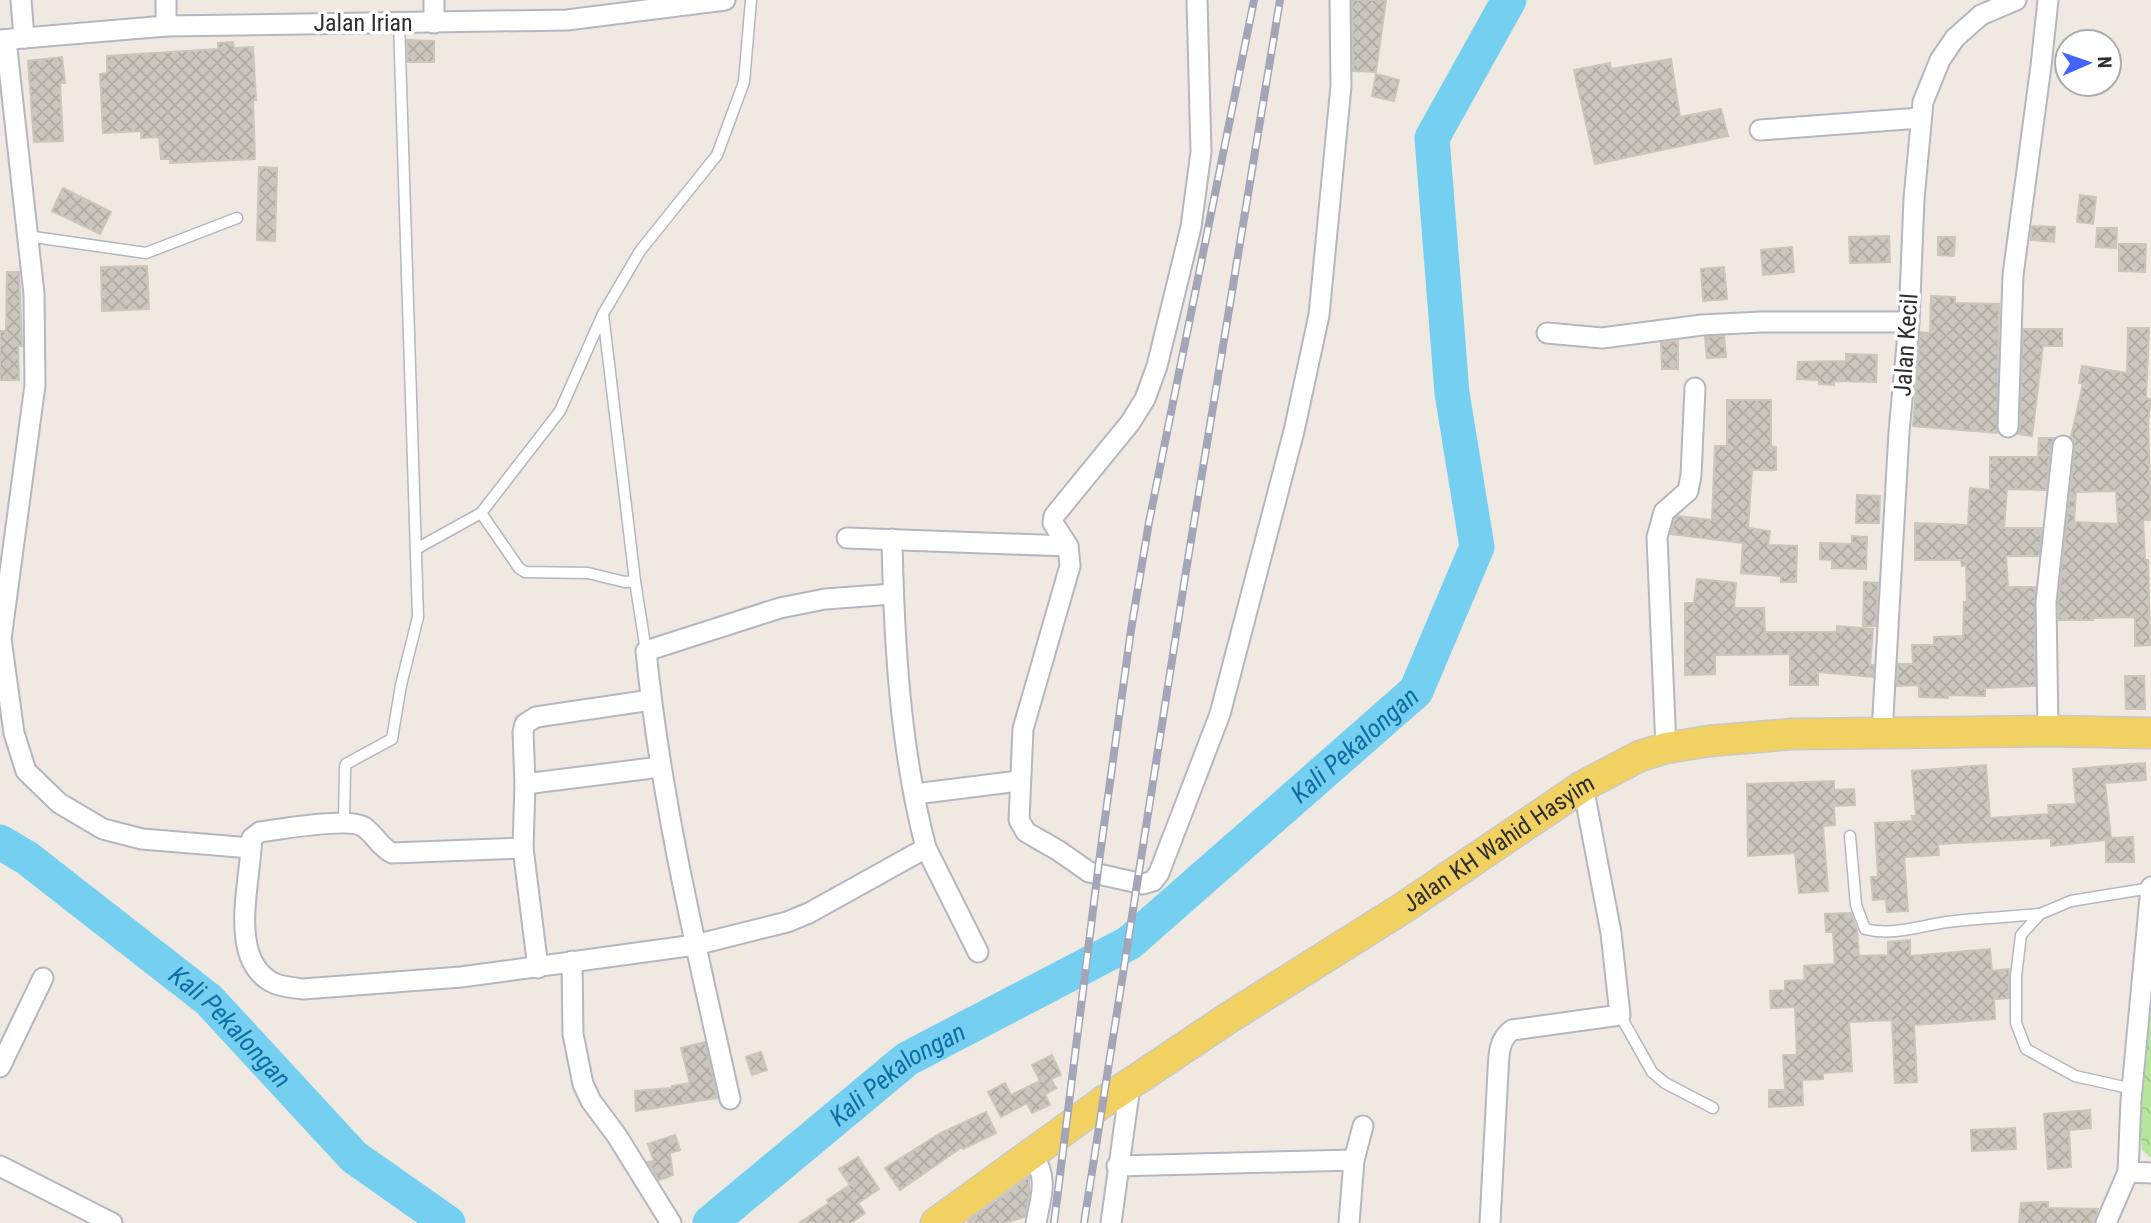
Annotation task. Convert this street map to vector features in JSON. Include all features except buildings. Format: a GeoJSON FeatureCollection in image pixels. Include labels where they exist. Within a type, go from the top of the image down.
{"type":"FeatureCollection","features":[{"type":"Feature","properties":{"kind":"main road","name":"Jalan KH Wahid Hasyim"},"geometry":{"type":"LineString","coordinates":[[936,1223],[1230,1017],[1403,908],[1583,786],[1620,765],[1666,748],[1709,741],[1793,734],[2048,731],[2151,733]]}},
{"type":"Feature","properties":{"kind":"street"},"geometry":{"type":"LineString","coordinates":[[21,0],[10,40],[34,294],[35,385],[1,639],[14,733],[26,771],[59,803],[103,829],[142,839],[251,848]]}},
{"type":"Feature","properties":{"kind":"street"},"geometry":{"type":"LineString","coordinates":[[166,0],[166,26]]}},
{"type":"Feature","properties":{"kind":"street"},"geometry":{"type":"LineString","coordinates":[[434,0],[434,23]]}},
{"type":"Feature","properties":{"kind":"street","name":"Jalan Irian"},"geometry":{"type":"LineString","coordinates":[[10,40],[166,26],[567,20],[612,7],[725,0]]}},
{"type":"Feature","properties":{"kind":"street"},"geometry":{"type":"LineString","coordinates":[[1197,0],[1200,152],[1191,227],[1176,293],[1157,366],[1145,399],[1130,423],[1054,516],[1053,523],[1068,546],[1070,566],[1023,729],[1019,781],[1019,820],[1026,832],[1079,868],[1143,884],[1153,881],[1159,873],[1220,714],[1294,430],[1319,315],[1341,86],[1340,0]]}},
{"type":"Feature","properties":{"kind":"street","name":"Jalan Kecil"},"geometry":{"type":"LineString","coordinates":[[1882,733],[1920,118],[1931,79],[1955,38],[1981,15],[2016,0]]}},
{"type":"Feature","properties":{"kind":"street"},"geometry":{"type":"LineString","coordinates":[[2008,427],[2013,275],[2048,0]]}},
{"type":"Feature","properties":{"kind":"street"},"geometry":{"type":"LineString","coordinates":[[1760,130],[1920,118]]}},
{"type":"Feature","properties":{"kind":"street"},"geometry":{"type":"LineString","coordinates":[[1547,333],[1602,338],[1738,323],[1909,322]]}},
{"type":"Feature","properties":{"kind":"street"},"geometry":{"type":"LineString","coordinates":[[1666,748],[1657,537],[1664,512],[1688,491],[1692,475],[1695,388]]}},
{"type":"Feature","properties":{"kind":"street"},"geometry":{"type":"LineString","coordinates":[[2048,731],[2046,602],[2063,446]]}},
{"type":"Feature","properties":{"kind":"street"},"geometry":{"type":"LineString","coordinates":[[847,538],[1068,546]]}},
{"type":"Feature","properties":{"kind":"street"},"geometry":{"type":"LineString","coordinates":[[892,539],[893,594],[904,729],[926,848],[978,952]]}},
{"type":"Feature","properties":{"kind":"street"},"geometry":{"type":"LineString","coordinates":[[730,1099],[695,945],[660,767],[646,651],[780,608],[825,600],[893,594]]}},
{"type":"Feature","properties":{"kind":"street"},"geometry":{"type":"LineString","coordinates":[[538,968],[523,848],[523,732],[529,720],[651,700]]}},
{"type":"Feature","properties":{"kind":"street"},"geometry":{"type":"LineString","coordinates":[[525,783],[660,767]]}},
{"type":"Feature","properties":{"kind":"street"},"geometry":{"type":"LineString","coordinates":[[915,794],[1019,781]]}},
{"type":"Feature","properties":{"kind":"street"},"geometry":{"type":"LineString","coordinates":[[1490,1223],[1497,1071],[1503,1039],[1512,1030],[1620,1014],[1611,933],[1583,786]]}},
{"type":"Feature","properties":{"kind":"street"},"geometry":{"type":"LineString","coordinates":[[523,848],[392,853],[384,849],[365,828],[344,822],[260,832],[252,838],[244,932],[247,953],[257,970],[277,985],[303,989],[538,968],[695,945],[787,922],[809,913],[926,848]]}},
{"type":"Feature","properties":{"kind":"street"},"geometry":{"type":"LineString","coordinates":[[2106,1223],[2127,1172],[2151,888]]}},
{"type":"Feature","properties":{"kind":"street"},"geometry":{"type":"LineString","coordinates":[[572,961],[573,1034],[583,1084],[591,1101],[617,1136],[671,1223]]}},
{"type":"Feature","properties":{"kind":"street"},"geometry":{"type":"LineString","coordinates":[[0,1067],[43,978]]}},
{"type":"Feature","properties":{"kind":"street"},"geometry":{"type":"LineString","coordinates":[[1111,1223],[1130,1086]]}},
{"type":"Feature","properties":{"kind":"street"},"geometry":{"type":"LineString","coordinates":[[1349,1223],[1354,1160],[1363,1126]]}},
{"type":"Feature","properties":{"kind":"street"},"geometry":{"type":"LineString","coordinates":[[1032,1154],[1041,1166],[1043,1174],[1036,1223]]}},
{"type":"Feature","properties":{"kind":"street"},"geometry":{"type":"LineString","coordinates":[[1117,1166],[1354,1160]]}},
{"type":"Feature","properties":{"kind":"street"},"geometry":{"type":"LineString","coordinates":[[0,1166],[112,1223]]}},
{"type":"Feature","properties":{"kind":"street"},"geometry":{"type":"LineString","coordinates":[[2127,1172],[2151,1173]]}},
{"type":"Feature","properties":{"kind":"lane"},"geometry":{"type":"LineString","coordinates":[[416,549],[481,513],[560,411],[603,314],[640,251],[717,155],[744,82],[751,0]]}},
{"type":"Feature","properties":{"kind":"lane"},"geometry":{"type":"LineString","coordinates":[[344,822],[346,764],[388,743],[394,733],[401,685],[418,617],[399,22]]}},
{"type":"Feature","properties":{"kind":"lane"},"geometry":{"type":"LineString","coordinates":[[27,236],[146,253],[237,218]]}},
{"type":"Feature","properties":{"kind":"lane"},"geometry":{"type":"LineString","coordinates":[[603,314],[646,651]]}},
{"type":"Feature","properties":{"kind":"lane"},"geometry":{"type":"LineString","coordinates":[[481,513],[519,568],[525,572],[588,573],[625,582],[635,581]]}},
{"type":"Feature","properties":{"kind":"lane"},"geometry":{"type":"LineString","coordinates":[[1850,836],[1856,905],[1865,929],[1876,932],[1947,922],[2040,914],[2071,901],[2151,888]]}},
{"type":"Feature","properties":{"kind":"lane"},"geometry":{"type":"LineString","coordinates":[[2040,914],[2021,935],[2016,976],[2016,1023],[2026,1049],[2075,1076],[2133,1089]]}},
{"type":"Feature","properties":{"kind":"lane"},"geometry":{"type":"LineString","coordinates":[[1620,1014],[1652,1072],[1665,1083],[1713,1108]]}},
{"type":"Feature","properties":{"kind":"green space"},"geometry":{"type":"Polygon","coordinates":[[[2151,988],[2151,1158],[2142,1150],[2139,1110],[2151,988]]]}},
{"type":"Feature","properties":{"kind":"waterway","name":"Kali Pekalongan"},"geometry":{"type":"LineString","coordinates":[[710,1223],[907,1059],[1129,943],[1416,691],[1477,547],[1452,393],[1432,138],[1509,0]]}},
{"type":"Feature","properties":{"kind":"waterway","name":"Kali Pekalongan"},"geometry":{"type":"LineString","coordinates":[[0,842],[27,858],[209,1000],[354,1157],[448,1223]]}},
{"type":"Feature","properties":{"kind":"railway"},"geometry":{"type":"LineString","coordinates":[[1054,1223],[1131,630],[1149,522],[1254,0]]}},
{"type":"Feature","properties":{"kind":"railway"},"geometry":{"type":"LineString","coordinates":[[1084,1223],[1186,571],[1280,0]]}}]}
